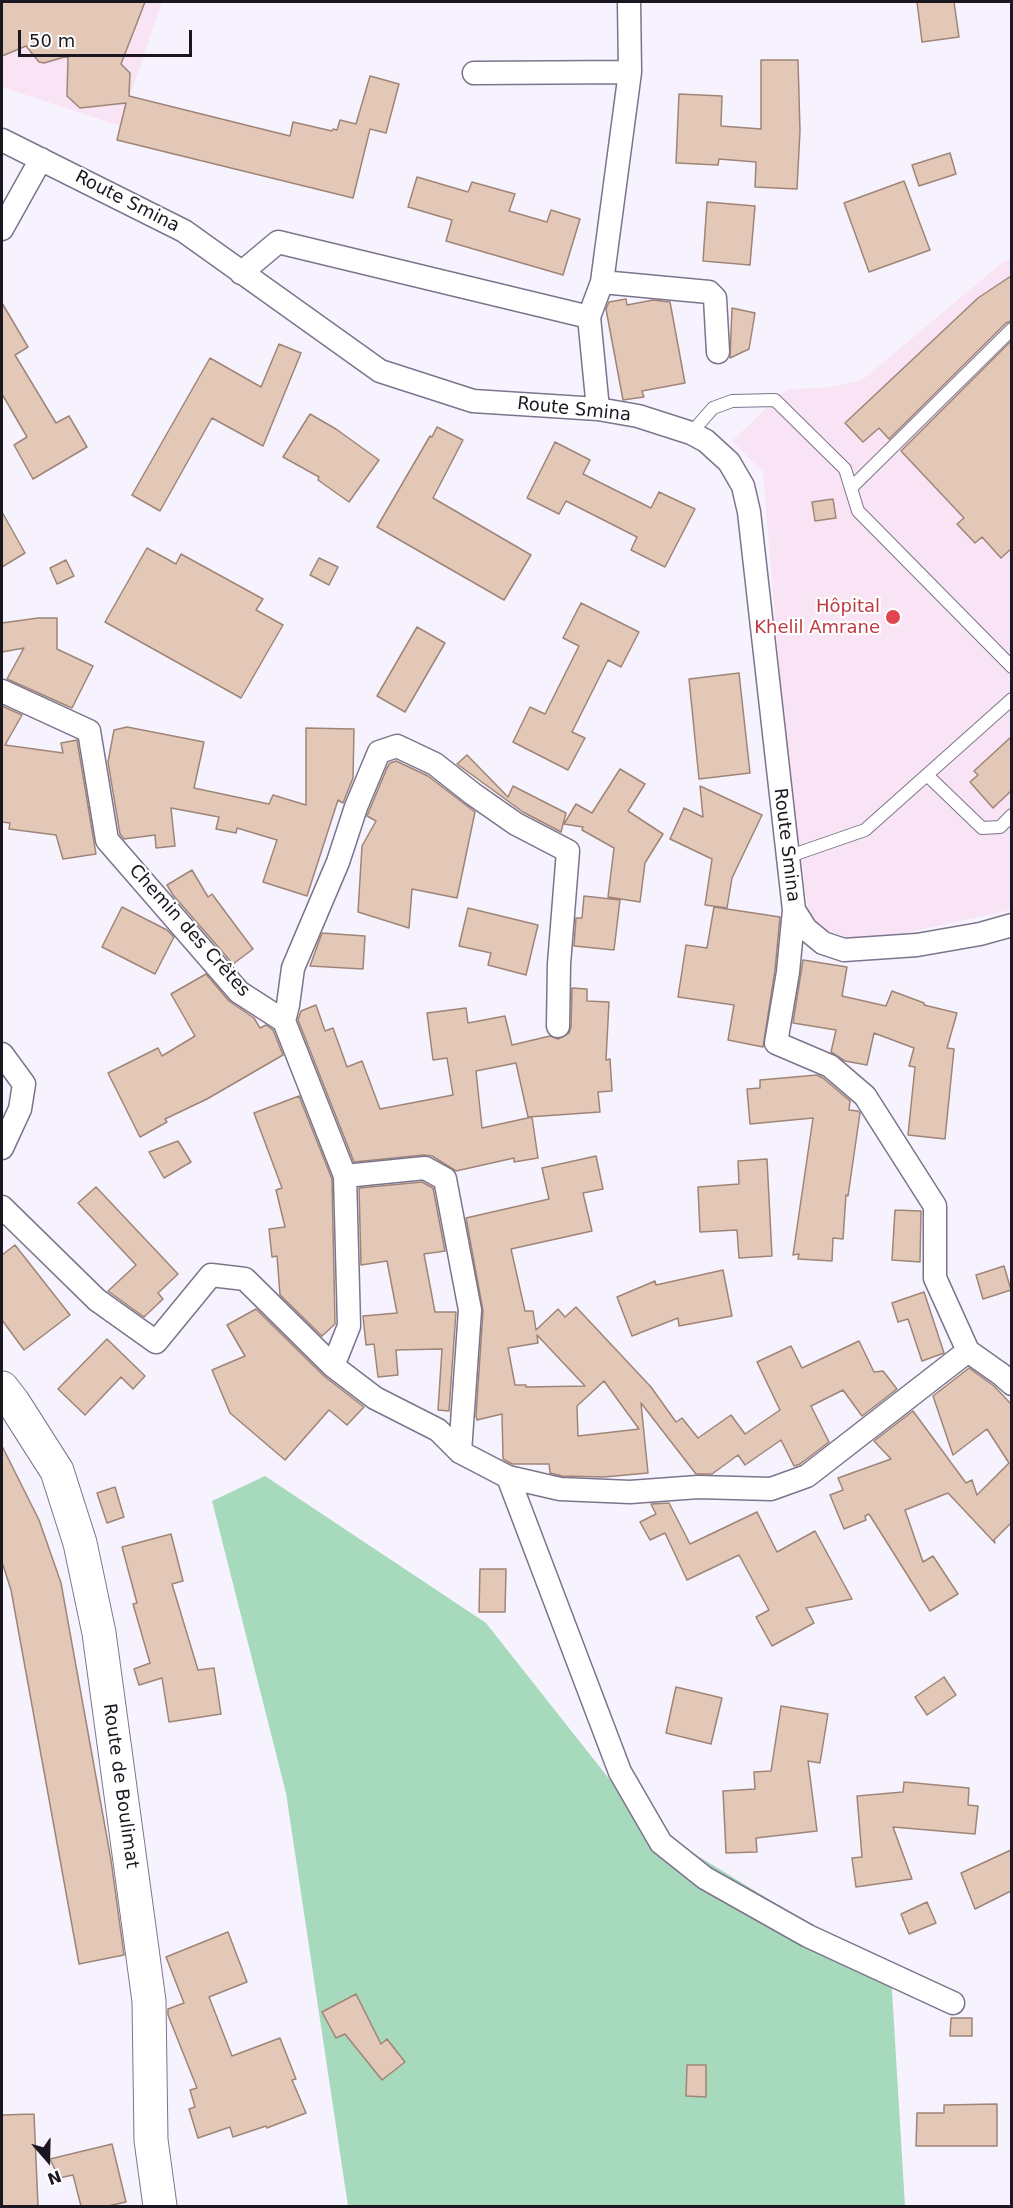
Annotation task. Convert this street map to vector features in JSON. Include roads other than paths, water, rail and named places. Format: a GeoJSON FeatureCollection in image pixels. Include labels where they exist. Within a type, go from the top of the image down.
{"type":"FeatureCollection","features":[{"type":"Feature","properties":{"kind":"main road","name":"Route de Boulimat"},"geometry":{"type":"LineString","coordinates":[[2,1388],[57,1471],[80,1543],[99,1633],[149,2001],[151,2140],[160,2206]]}},
{"type":"Feature","properties":{"kind":"street"},"geometry":{"type":"LineString","coordinates":[[598,409],[589,317],[602,282],[630,72],[629,2]]}},
{"type":"Feature","properties":{"kind":"street"},"geometry":{"type":"LineString","coordinates":[[474,73],[630,72]]}},
{"type":"Feature","properties":{"kind":"street","name":"Route Smina"},"geometry":{"type":"LineString","coordinates":[[2,140],[184,231],[380,371],[473,401],[598,409],[638,416],[691,433],[706,441],[729,462],[742,486],[747,503],[794,910],[806,929],[823,944],[844,950],[917,945],[980,934],[1011,925]]}},
{"type":"Feature","properties":{"kind":"street"},"geometry":{"type":"LineString","coordinates":[[2,229],[41,159]]}},
{"type":"Feature","properties":{"kind":"street"},"geometry":{"type":"LineString","coordinates":[[241,273],[278,242],[589,317]]}},
{"type":"Feature","properties":{"kind":"street"},"geometry":{"type":"LineString","coordinates":[[602,282],[709,292],[715,298],[718,352]]}},
{"type":"Feature","properties":{"kind":"street","name":"Chemin des Crêtes"},"geometry":{"type":"LineString","coordinates":[[2,691],[89,730],[107,840],[239,992],[284,1021]]}},
{"type":"Feature","properties":{"kind":"street"},"geometry":{"type":"LineString","coordinates":[[333,1366],[349,1326],[345,1176],[284,1021],[293,968],[338,862],[356,807],[379,752],[397,746],[435,764],[516,824],[568,852],[559,964],[558,1026]]}},
{"type":"Feature","properties":{"kind":"street"},"geometry":{"type":"LineString","coordinates":[[794,910],[788,972],[776,1042],[830,1066],[865,1096],[935,1206],[935,1278],[968,1351],[1011,1384]]}},
{"type":"Feature","properties":{"kind":"street"},"geometry":{"type":"LineString","coordinates":[[2,1054],[24,1084],[20,1109],[2,1148]]}},
{"type":"Feature","properties":{"kind":"street"},"geometry":{"type":"LineString","coordinates":[[345,1176],[425,1168],[445,1179],[470,1310],[460,1452]]}},
{"type":"Feature","properties":{"kind":"street"},"geometry":{"type":"LineString","coordinates":[[2,1207],[97,1300],[156,1342],[211,1275],[245,1280],[333,1366],[375,1398],[438,1430],[460,1452],[508,1477],[560,1489],[630,1492],[698,1487],[771,1489],[807,1476],[968,1351]]}},
{"type":"Feature","properties":{"kind":"street"},"geometry":{"type":"LineString","coordinates":[[508,1477],[620,1772],[660,1844],[705,1878],[808,1936],[953,2003]]}},
{"type":"Feature","properties":{"kind":"lane"},"geometry":{"type":"LineString","coordinates":[[851,488],[1011,329]]}},
{"type":"Feature","properties":{"kind":"lane"},"geometry":{"type":"LineString","coordinates":[[691,433],[713,408],[732,401],[775,400],[844,469],[858,511],[1011,667]]}},
{"type":"Feature","properties":{"kind":"lane"},"geometry":{"type":"LineString","coordinates":[[787,857],[865,830],[1011,701]]}},
{"type":"Feature","properties":{"kind":"lane"},"geometry":{"type":"LineString","coordinates":[[927,775],[982,828],[1000,827],[1011,815]]}},
{"type":"Feature","properties":{"kind":"place","name":"Hôpital Khelil Amrane"},"geometry":{"type":"Point","coordinates":[893,617]}}]}
